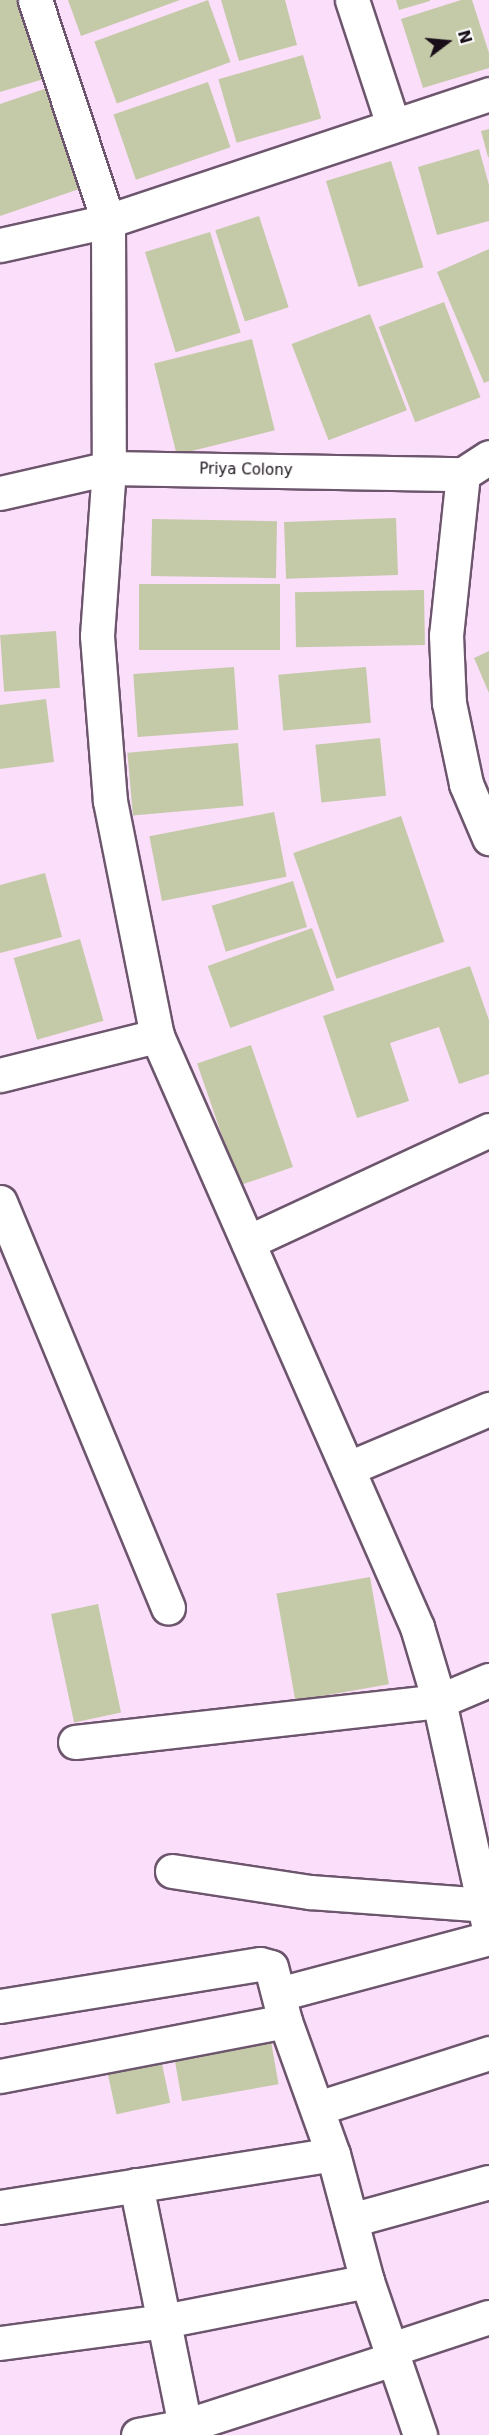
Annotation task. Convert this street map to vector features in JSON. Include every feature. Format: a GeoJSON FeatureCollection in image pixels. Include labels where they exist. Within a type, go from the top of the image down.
{"type":"FeatureCollection","features":[{"type":"Feature","properties":{"kind":"street"},"geometry":{"type":"LineString","coordinates":[[35,0],[108,221],[109,468],[97,636],[110,801],[157,1036],[417,1627],[439,1701],[488,1920]]}},
{"type":"Feature","properties":{"kind":"street"},"geometry":{"type":"LineString","coordinates":[[352,0],[393,125]]}},
{"type":"Feature","properties":{"kind":"street"},"geometry":{"type":"LineString","coordinates":[[0,246],[108,221],[489,94]]}},
{"type":"Feature","properties":{"kind":"street"},"geometry":{"type":"LineString","coordinates":[[476,465],[446,635],[449,703],[477,778],[489,838]]}},
{"type":"Feature","properties":{"kind":"street","name":"Priya Colony"},"geometry":{"type":"LineString","coordinates":[[0,493],[109,468],[476,465]]}},
{"type":"Feature","properties":{"kind":"street"},"geometry":{"type":"LineString","coordinates":[[0,1075],[157,1036]]}},
{"type":"Feature","properties":{"kind":"street"},"geometry":{"type":"LineString","coordinates":[[248,1242],[489,1130]]}},
{"type":"Feature","properties":{"kind":"street"},"geometry":{"type":"LineString","coordinates":[[0,1202],[168,1608]]}},
{"type":"Feature","properties":{"kind":"street"},"geometry":{"type":"LineString","coordinates":[[349,1468],[489,1409]]}},
{"type":"Feature","properties":{"kind":"street"},"geometry":{"type":"LineString","coordinates":[[75,1742],[439,1701],[489,1680]]}},
{"type":"Feature","properties":{"kind":"street"},"geometry":{"type":"LineString","coordinates":[[172,1871],[488,1920]]}},
{"type":"Feature","properties":{"kind":"street"},"geometry":{"type":"LineString","coordinates":[[0,2076],[282,2008],[488,1920]]}},
{"type":"Feature","properties":{"kind":"street"},"geometry":{"type":"LineString","coordinates":[[0,2006],[260,1964],[271,1967],[282,2008],[333,2154],[367,2281],[420,2435]]}},
{"type":"Feature","properties":{"kind":"street"},"geometry":{"type":"LineString","coordinates":[[318,2108],[489,2053]]}},
{"type":"Feature","properties":{"kind":"street"},"geometry":{"type":"LineString","coordinates":[[0,2207],[333,2154]]}},
{"type":"Feature","properties":{"kind":"street"},"geometry":{"type":"LineString","coordinates":[[351,2220],[489,2181]]}},
{"type":"Feature","properties":{"kind":"street"},"geometry":{"type":"LineString","coordinates":[[135,2185],[185,2426]]}},
{"type":"Feature","properties":{"kind":"street"},"geometry":{"type":"LineString","coordinates":[[0,2343],[164,2321],[367,2281]]}},
{"type":"Feature","properties":{"kind":"street"},"geometry":{"type":"LineString","coordinates":[[138,2435],[185,2426],[391,2355],[489,2317]]}},
{"type":"Feature","properties":{"kind":"building"},"geometry":{"type":"Polygon","coordinates":[[[0,0],[21,0],[44,79],[0,92],[0,0]]]}},
{"type":"Feature","properties":{"kind":"building"},"geometry":{"type":"Polygon","coordinates":[[[68,0],[180,0],[81,36],[68,0]]]}},
{"type":"Feature","properties":{"kind":"building"},"geometry":{"type":"Polygon","coordinates":[[[208,0],[231,62],[117,103],[94,41],[208,0]]]}},
{"type":"Feature","properties":{"kind":"building"},"geometry":{"type":"Polygon","coordinates":[[[221,0],[285,0],[297,45],[239,61],[221,0]]]}},
{"type":"Feature","properties":{"kind":"building"},"geometry":{"type":"Polygon","coordinates":[[[396,0],[430,0],[430,1],[399,10],[396,0]]]}},
{"type":"Feature","properties":{"kind":"building"},"geometry":{"type":"Polygon","coordinates":[[[461,0],[472,0],[489,53],[489,68],[423,88],[401,19],[461,0]]]}},
{"type":"Feature","properties":{"kind":"building"},"geometry":{"type":"Polygon","coordinates":[[[303,55],[321,118],[237,143],[218,79],[303,55]]]}},
{"type":"Feature","properties":{"kind":"building"},"geometry":{"type":"Polygon","coordinates":[[[208,82],[230,147],[136,180],[113,115],[208,82]]]}},
{"type":"Feature","properties":{"kind":"building"},"geometry":{"type":"Polygon","coordinates":[[[53,86],[88,186],[0,216],[0,104],[53,86]]]}},
{"type":"Feature","properties":{"kind":"building"},"geometry":{"type":"Polygon","coordinates":[[[489,129],[489,157],[488,157],[481,131],[489,129]]]}},
{"type":"Feature","properties":{"kind":"building"},"geometry":{"type":"Polygon","coordinates":[[[479,149],[489,185],[489,221],[437,235],[418,167],[479,149]]]}},
{"type":"Feature","properties":{"kind":"building"},"geometry":{"type":"Polygon","coordinates":[[[391,161],[423,267],[358,287],[326,181],[391,161]]]}},
{"type":"Feature","properties":{"kind":"building"},"geometry":{"type":"Polygon","coordinates":[[[259,216],[289,307],[245,322],[215,230],[259,216]]]}},
{"type":"Feature","properties":{"kind":"building"},"geometry":{"type":"Polygon","coordinates":[[[210,232],[241,332],[176,352],[145,252],[210,232]]]}},
{"type":"Feature","properties":{"kind":"building"},"geometry":{"type":"Polygon","coordinates":[[[489,249],[489,381],[484,383],[437,272],[489,249]]]}},
{"type":"Feature","properties":{"kind":"building"},"geometry":{"type":"Polygon","coordinates":[[[444,302],[481,397],[415,422],[379,327],[444,302]]]}},
{"type":"Feature","properties":{"kind":"building"},"geometry":{"type":"Polygon","coordinates":[[[370,314],[407,410],[328,440],[292,344],[370,314]]]}},
{"type":"Feature","properties":{"kind":"building"},"geometry":{"type":"Polygon","coordinates":[[[252,339],[275,430],[177,455],[154,363],[252,339]]]}},
{"type":"Feature","properties":{"kind":"building"},"geometry":{"type":"Polygon","coordinates":[[[396,518],[398,575],[286,579],[284,522],[396,518]]]}},
{"type":"Feature","properties":{"kind":"building"},"geometry":{"type":"Polygon","coordinates":[[[152,519],[277,521],[276,578],[151,576],[152,519]]]}},
{"type":"Feature","properties":{"kind":"building"},"geometry":{"type":"Polygon","coordinates":[[[139,584],[280,584],[280,650],[139,650],[139,584]]]}},
{"type":"Feature","properties":{"kind":"building"},"geometry":{"type":"Polygon","coordinates":[[[424,590],[425,645],[296,647],[295,592],[424,590]]]}},
{"type":"Feature","properties":{"kind":"building"},"geometry":{"type":"Polygon","coordinates":[[[56,631],[60,688],[4,692],[0,635],[56,631]]]}},
{"type":"Feature","properties":{"kind":"building"},"geometry":{"type":"Polygon","coordinates":[[[489,651],[489,693],[474,658],[489,651]]]}},
{"type":"Feature","properties":{"kind":"building"},"geometry":{"type":"Polygon","coordinates":[[[234,667],[238,730],[138,737],[133,674],[234,667]]]}},
{"type":"Feature","properties":{"kind":"building"},"geometry":{"type":"Polygon","coordinates":[[[366,667],[371,723],[283,730],[278,675],[366,667]]]}},
{"type":"Feature","properties":{"kind":"building"},"geometry":{"type":"Polygon","coordinates":[[[46,699],[54,762],[0,769],[0,705],[46,699]]]}},
{"type":"Feature","properties":{"kind":"building"},"geometry":{"type":"Polygon","coordinates":[[[380,738],[386,796],[321,802],[315,745],[380,738]]]}},
{"type":"Feature","properties":{"kind":"building"},"geometry":{"type":"Polygon","coordinates":[[[238,743],[243,806],[133,815],[127,753],[238,743]]]}},
{"type":"Feature","properties":{"kind":"building"},"geometry":{"type":"Polygon","coordinates":[[[274,812],[287,877],[162,901],[149,836],[274,812]]]}},
{"type":"Feature","properties":{"kind":"building"},"geometry":{"type":"Polygon","coordinates":[[[401,816],[444,942],[337,979],[293,853],[401,816]]]}},
{"type":"Feature","properties":{"kind":"building"},"geometry":{"type":"Polygon","coordinates":[[[45,873],[62,937],[0,953],[0,885],[45,873]]]}},
{"type":"Feature","properties":{"kind":"building"},"geometry":{"type":"Polygon","coordinates":[[[293,881],[307,927],[226,952],[212,906],[293,881]]]}},
{"type":"Feature","properties":{"kind":"building"},"geometry":{"type":"Polygon","coordinates":[[[312,928],[335,990],[230,1028],[208,966],[312,928]]]}},
{"type":"Feature","properties":{"kind":"building"},"geometry":{"type":"Polygon","coordinates":[[[80,939],[103,1021],[37,1040],[14,958],[80,939]]]}},
{"type":"Feature","properties":{"kind":"building"},"geometry":{"type":"Polygon","coordinates":[[[470,966],[489,1020],[489,1074],[459,1084],[439,1027],[390,1043],[409,1101],[357,1118],[323,1016],[470,966]]]}},
{"type":"Feature","properties":{"kind":"building"},"geometry":{"type":"Polygon","coordinates":[[[251,1045],[293,1167],[239,1186],[197,1064],[251,1045]]]}},
{"type":"Feature","properties":{"kind":"building"},"geometry":{"type":"Polygon","coordinates":[[[370,1577],[389,1684],[295,1701],[276,1593],[370,1577]]]}},
{"type":"Feature","properties":{"kind":"building"},"geometry":{"type":"Polygon","coordinates":[[[98,1604],[121,1713],[74,1723],[51,1614],[98,1604]]]}},
{"type":"Feature","properties":{"kind":"building"},"geometry":{"type":"Polygon","coordinates":[[[269,2030],[279,2084],[182,2101],[172,2047],[269,2030]]]}},
{"type":"Feature","properties":{"kind":"building"},"geometry":{"type":"Polygon","coordinates":[[[159,2050],[170,2103],[116,2114],[105,2061],[159,2050]]]}}]}
